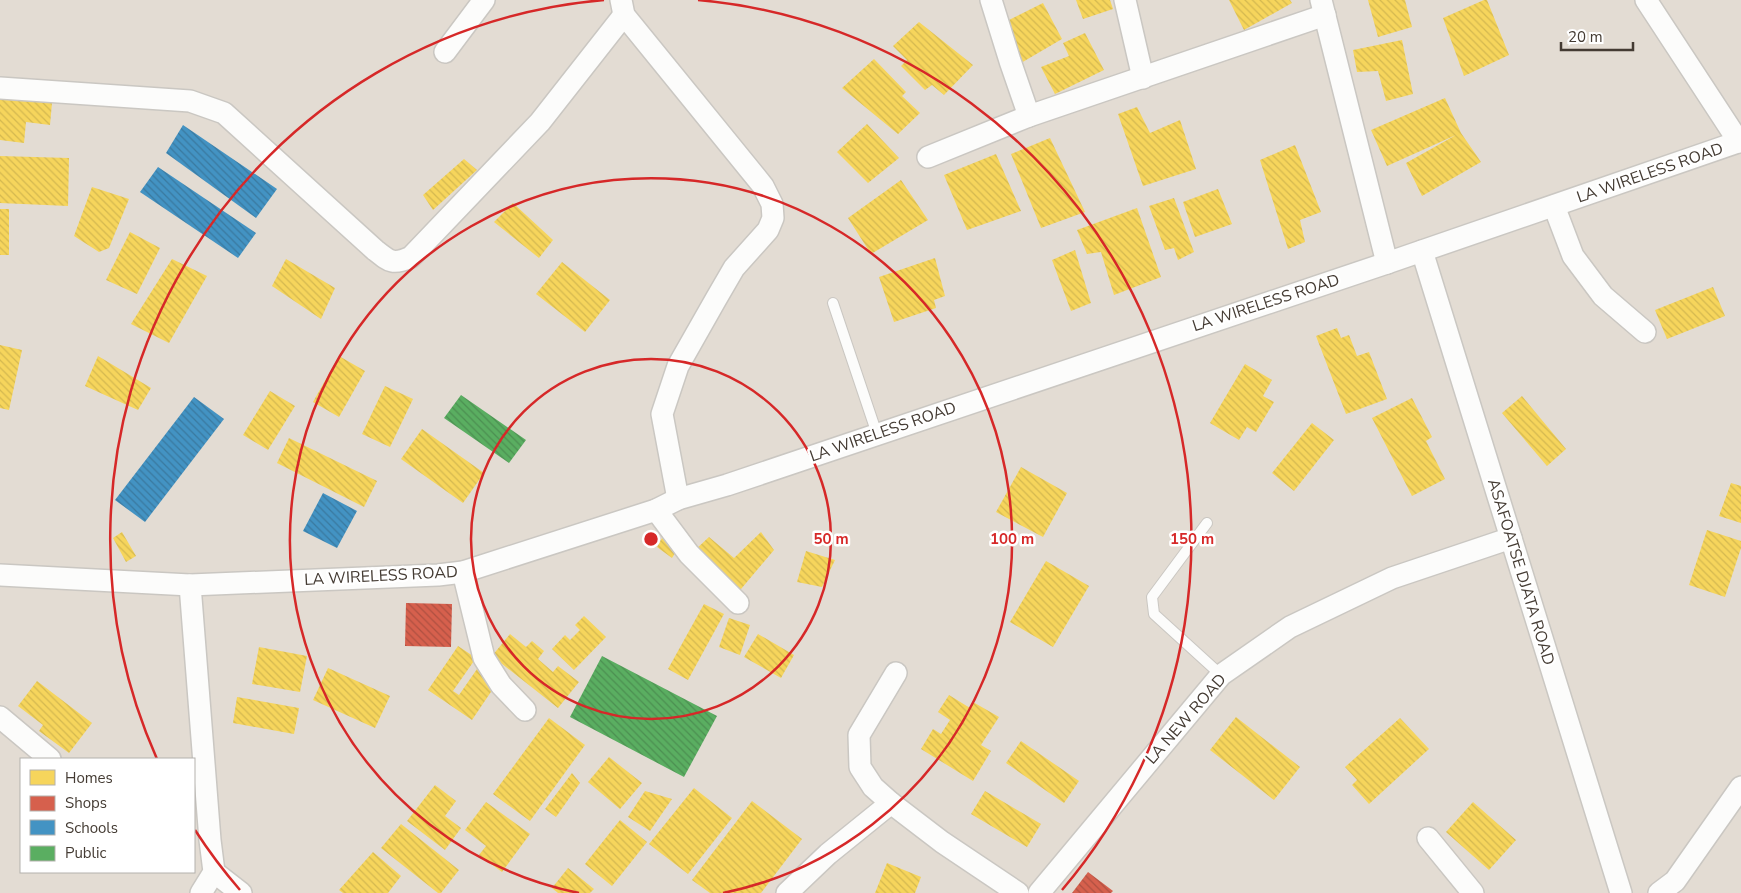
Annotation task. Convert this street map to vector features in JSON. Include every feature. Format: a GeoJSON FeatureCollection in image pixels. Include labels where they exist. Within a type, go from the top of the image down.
{"type":"FeatureCollection","features":[{"type":"Feature","properties":{"kind":"street"},"geometry":{"type":"LineString","coordinates":[[445,52],[484,0]]}},
{"type":"Feature","properties":{"kind":"street"},"geometry":{"type":"LineString","coordinates":[[991,0],[1029,116]]}},
{"type":"Feature","properties":{"kind":"street"},"geometry":{"type":"LineString","coordinates":[[1125,0],[1143,78]]}},
{"type":"Feature","properties":{"kind":"street"},"geometry":{"type":"LineString","coordinates":[[1646,0],[1740,142]]}},
{"type":"Feature","properties":{"kind":"street"},"geometry":{"type":"LineString","coordinates":[[0,88],[190,101],[224,113],[375,250],[389,262],[399,263],[411,257],[540,122],[623,8],[763,186],[772,204],[773,218],[768,230],[734,268],[716,299],[678,366],[662,414],[678,498]]}},
{"type":"Feature","properties":{"kind":"street"},"geometry":{"type":"LineString","coordinates":[[928,157],[1029,116],[1143,78],[1323,8],[1387,263]]}},
{"type":"Feature","properties":{"kind":"street","name":"LA WIRELESS ROAD"},"geometry":{"type":"LineString","coordinates":[[0,575],[190,585],[438,575],[463,572],[656,510],[678,498],[727,485],[1740,142]]}},
{"type":"Feature","properties":{"kind":"street"},"geometry":{"type":"LineString","coordinates":[[1554,206],[1573,256],[1603,296],[1645,332]]}},
{"type":"Feature","properties":{"kind":"street","name":"ASAFOATSE DJATA ROAD"},"geometry":{"type":"LineString","coordinates":[[1422,251],[1621,893]]}},
{"type":"Feature","properties":{"kind":"street"},"geometry":{"type":"LineString","coordinates":[[656,510],[689,554],[738,604]]}},
{"type":"Feature","properties":{"kind":"street","name":"LA NEW ROAD"},"geometry":{"type":"LineString","coordinates":[[1039,893],[1221,675],[1290,627],[1307,618],[1392,578],[1511,538]]}},
{"type":"Feature","properties":{"kind":"street"},"geometry":{"type":"LineString","coordinates":[[463,572],[484,658],[501,685],[524,710]]}},
{"type":"Feature","properties":{"kind":"street"},"geometry":{"type":"LineString","coordinates":[[190,585],[214,872],[200,893]]}},
{"type":"Feature","properties":{"kind":"street"},"geometry":{"type":"LineString","coordinates":[[896,673],[859,735],[860,767],[873,787],[891,802],[942,842],[1018,893]]}},
{"type":"Feature","properties":{"kind":"street"},"geometry":{"type":"LineString","coordinates":[[0,717],[49,758]]}},
{"type":"Feature","properties":{"kind":"street"},"geometry":{"type":"LineString","coordinates":[[1659,893],[1675,881],[1741,786]]}},
{"type":"Feature","properties":{"kind":"street"},"geometry":{"type":"LineString","coordinates":[[787,893],[828,854],[891,802]]}},
{"type":"Feature","properties":{"kind":"street"},"geometry":{"type":"LineString","coordinates":[[1428,838],[1472,893]]}},
{"type":"Feature","properties":{"kind":"street"},"geometry":{"type":"LineString","coordinates":[[214,872],[242,893]]}},
{"type":"Feature","properties":{"kind":"lane"},"geometry":{"type":"LineString","coordinates":[[833,303],[877,434]]}},
{"type":"Feature","properties":{"kind":"lane"},"geometry":{"type":"LineString","coordinates":[[1207,523],[1152,597],[1152,604],[1154,614],[1221,675]]}},
{"type":"Feature","properties":{"kind":"shaded area"},"geometry":{"type":"Polygon","coordinates":[[[0,0],[1741,0],[1741,893],[0,893],[0,0]]]}},
{"type":"Feature","properties":{"kind":"building: Homes"},"geometry":{"type":"Polygon","coordinates":[[[1076,0],[1110,0],[1113,9],[1083,19],[1076,0]]]}},
{"type":"Feature","properties":{"kind":"building: Homes"},"geometry":{"type":"Polygon","coordinates":[[[1229,0],[1290,0],[1292,3],[1244,30],[1229,0]]]}},
{"type":"Feature","properties":{"kind":"building: Homes"},"geometry":{"type":"Polygon","coordinates":[[[1368,0],[1405,0],[1412,27],[1378,37],[1368,0]]]}},
{"type":"Feature","properties":{"kind":"building: Homes"},"geometry":{"type":"Polygon","coordinates":[[[1487,0],[1509,55],[1464,76],[1443,18],[1487,0]]]}},
{"type":"Feature","properties":{"kind":"building: Homes"},"geometry":{"type":"Polygon","coordinates":[[[1043,3],[1062,39],[1021,63],[1003,23],[1043,3]]]}},
{"type":"Feature","properties":{"kind":"building: Homes"},"geometry":{"type":"Polygon","coordinates":[[[919,22],[973,65],[944,95],[932,85],[925,90],[901,66],[907,60],[893,46],[919,22]]]}},
{"type":"Feature","properties":{"kind":"building: Homes"},"geometry":{"type":"Polygon","coordinates":[[[1085,33],[1104,70],[1055,94],[1041,67],[1069,56],[1063,43],[1085,33]]]}},
{"type":"Feature","properties":{"kind":"building: Homes"},"geometry":{"type":"Polygon","coordinates":[[[1402,40],[1413,94],[1386,101],[1378,71],[1357,72],[1353,50],[1402,40]]]}},
{"type":"Feature","properties":{"kind":"building: Homes"},"geometry":{"type":"Polygon","coordinates":[[[874,59],[906,92],[902,96],[920,113],[898,134],[842,88],[874,59]]]}},
{"type":"Feature","properties":{"kind":"building: Homes"},"geometry":{"type":"Polygon","coordinates":[[[0,97],[52,103],[50,125],[26,122],[24,143],[0,140],[0,97]]]}},
{"type":"Feature","properties":{"kind":"building: Homes"},"geometry":{"type":"Polygon","coordinates":[[[1445,98],[1461,133],[1481,162],[1422,196],[1406,163],[1456,135],[1387,166],[1371,130],[1445,98]]]}},
{"type":"Feature","properties":{"kind":"building: Homes"},"geometry":{"type":"Polygon","coordinates":[[[1137,107],[1150,133],[1180,120],[1196,169],[1143,186],[1118,114],[1137,107]]]}},
{"type":"Feature","properties":{"kind":"building: Homes"},"geometry":{"type":"Polygon","coordinates":[[[867,124],[899,158],[868,183],[837,152],[867,124]]]}},
{"type":"Feature","properties":{"kind":"building: Homes"},"geometry":{"type":"Polygon","coordinates":[[[1050,138],[1085,212],[1041,228],[1011,154],[1050,138]]]}},
{"type":"Feature","properties":{"kind":"building: Homes"},"geometry":{"type":"Polygon","coordinates":[[[1295,145],[1321,212],[1300,220],[1305,242],[1288,249],[1260,160],[1295,145]]]}},
{"type":"Feature","properties":{"kind":"building: Homes"},"geometry":{"type":"Polygon","coordinates":[[[996,154],[1021,211],[967,230],[944,175],[996,154]]]}},
{"type":"Feature","properties":{"kind":"building: Homes"},"geometry":{"type":"Polygon","coordinates":[[[0,156],[69,158],[68,206],[0,203],[0,156]]]}},
{"type":"Feature","properties":{"kind":"building: Homes"},"geometry":{"type":"Polygon","coordinates":[[[464,159],[477,170],[433,210],[423,195],[464,159]]]}},
{"type":"Feature","properties":{"kind":"building: Homes"},"geometry":{"type":"Polygon","coordinates":[[[901,180],[928,220],[871,254],[848,218],[901,180]]]}},
{"type":"Feature","properties":{"kind":"building: Homes"},"geometry":{"type":"Polygon","coordinates":[[[92,187],[129,199],[109,248],[99,252],[74,236],[92,187]]]}},
{"type":"Feature","properties":{"kind":"building: Homes"},"geometry":{"type":"Polygon","coordinates":[[[1218,189],[1232,224],[1195,237],[1183,202],[1218,189]]]}},
{"type":"Feature","properties":{"kind":"building: Homes"},"geometry":{"type":"Polygon","coordinates":[[[1174,198],[1194,252],[1178,260],[1174,248],[1165,250],[1149,206],[1174,198]]]}},
{"type":"Feature","properties":{"kind":"building: Homes"},"geometry":{"type":"Polygon","coordinates":[[[513,203],[553,240],[539,258],[494,222],[513,203]]]}},
{"type":"Feature","properties":{"kind":"building: Homes"},"geometry":{"type":"Polygon","coordinates":[[[1137,208],[1161,277],[1114,295],[1101,252],[1087,254],[1077,230],[1137,208]]]}},
{"type":"Feature","properties":{"kind":"building: Homes"},"geometry":{"type":"Polygon","coordinates":[[[0,209],[9,209],[9,255],[0,255],[0,209]]]}},
{"type":"Feature","properties":{"kind":"building: Homes"},"geometry":{"type":"Polygon","coordinates":[[[130,232],[160,248],[137,294],[106,280],[130,232]]]}},
{"type":"Feature","properties":{"kind":"building: Homes"},"geometry":{"type":"Polygon","coordinates":[[[1075,250],[1091,303],[1071,311],[1052,260],[1075,250]]]}},
{"type":"Feature","properties":{"kind":"building: Homes"},"geometry":{"type":"Polygon","coordinates":[[[935,258],[945,296],[934,300],[936,308],[894,322],[879,277],[935,258]]]}},
{"type":"Feature","properties":{"kind":"building: Homes"},"geometry":{"type":"Polygon","coordinates":[[[172,259],[207,276],[169,343],[131,324],[172,259]]]}},
{"type":"Feature","properties":{"kind":"building: Homes"},"geometry":{"type":"Polygon","coordinates":[[[286,259],[335,288],[321,319],[272,286],[286,259]]]}},
{"type":"Feature","properties":{"kind":"building: Homes"},"geometry":{"type":"Polygon","coordinates":[[[562,262],[610,300],[585,332],[536,294],[562,262]]]}},
{"type":"Feature","properties":{"kind":"building: Homes"},"geometry":{"type":"Polygon","coordinates":[[[1713,287],[1725,316],[1667,339],[1655,310],[1713,287]]]}},
{"type":"Feature","properties":{"kind":"building: Homes"},"geometry":{"type":"Polygon","coordinates":[[[1337,328],[1341,338],[1349,335],[1357,356],[1369,352],[1387,399],[1346,414],[1316,336],[1337,328]]]}},
{"type":"Feature","properties":{"kind":"building: Homes"},"geometry":{"type":"Polygon","coordinates":[[[0,345],[22,350],[9,410],[0,408],[0,345]]]}},
{"type":"Feature","properties":{"kind":"building: Homes"},"geometry":{"type":"Polygon","coordinates":[[[98,356],[151,388],[138,410],[85,386],[98,356]]]}},
{"type":"Feature","properties":{"kind":"building: Homes"},"geometry":{"type":"Polygon","coordinates":[[[339,356],[365,371],[339,417],[313,402],[339,356]]]}},
{"type":"Feature","properties":{"kind":"building: Homes"},"geometry":{"type":"Polygon","coordinates":[[[1245,364],[1272,380],[1263,396],[1274,402],[1256,432],[1247,427],[1239,440],[1210,423],[1245,364]]]}},
{"type":"Feature","properties":{"kind":"building: Homes"},"geometry":{"type":"Polygon","coordinates":[[[385,386],[413,399],[390,447],[362,434],[385,386]]]}},
{"type":"Feature","properties":{"kind":"building: Homes"},"geometry":{"type":"Polygon","coordinates":[[[270,391],[295,406],[268,450],[243,435],[270,391]]]}},
{"type":"Feature","properties":{"kind":"building: Homes"},"geometry":{"type":"Polygon","coordinates":[[[1522,396],[1566,449],[1547,466],[1502,413],[1522,396]]]}},
{"type":"Feature","properties":{"kind":"building: Homes"},"geometry":{"type":"Polygon","coordinates":[[[1412,398],[1432,437],[1426,441],[1445,479],[1412,496],[1372,418],[1412,398]]]}},
{"type":"Feature","properties":{"kind":"building: Homes"},"geometry":{"type":"Polygon","coordinates":[[[1312,423],[1334,440],[1294,491],[1272,473],[1312,423]]]}},
{"type":"Feature","properties":{"kind":"building: Homes"},"geometry":{"type":"Polygon","coordinates":[[[422,429],[484,473],[463,503],[401,459],[422,429]]]}},
{"type":"Feature","properties":{"kind":"building: Homes"},"geometry":{"type":"Polygon","coordinates":[[[289,438],[377,481],[364,507],[277,463],[289,438]]]}},
{"type":"Feature","properties":{"kind":"building: Homes"},"geometry":{"type":"Polygon","coordinates":[[[1021,467],[1067,493],[1043,537],[996,512],[1021,467]]]}},
{"type":"Feature","properties":{"kind":"building: Homes"},"geometry":{"type":"Polygon","coordinates":[[[1731,483],[1741,486],[1741,523],[1719,516],[1731,483]]]}},
{"type":"Feature","properties":{"kind":"building: Homes"},"geometry":{"type":"Polygon","coordinates":[[[1707,530],[1741,541],[1741,548],[1725,597],[1689,585],[1707,530]]]}},
{"type":"Feature","properties":{"kind":"building: Homes"},"geometry":{"type":"Polygon","coordinates":[[[122,532],[136,556],[126,562],[113,538],[122,532]]]}},
{"type":"Feature","properties":{"kind":"building: Homes"},"geometry":{"type":"Polygon","coordinates":[[[761,532],[774,550],[736,595],[694,551],[709,537],[734,558],[761,532]]]}},
{"type":"Feature","properties":{"kind":"building: Homes"},"geometry":{"type":"Polygon","coordinates":[[[662,538],[677,550],[672,558],[657,547],[662,538]]]}},
{"type":"Feature","properties":{"kind":"building: Homes"},"geometry":{"type":"Polygon","coordinates":[[[806,551],[835,560],[822,587],[797,582],[806,551]]]}},
{"type":"Feature","properties":{"kind":"building: Homes"},"geometry":{"type":"Polygon","coordinates":[[[1046,561],[1089,586],[1053,647],[1010,622],[1046,561]]]}},
{"type":"Feature","properties":{"kind":"building: Homes"},"geometry":{"type":"Polygon","coordinates":[[[704,604],[724,614],[688,680],[668,669],[704,604]]]}},
{"type":"Feature","properties":{"kind":"building: Homes"},"geometry":{"type":"Polygon","coordinates":[[[584,616],[606,637],[574,670],[552,649],[565,635],[570,640],[580,630],[575,625],[584,616]]]}},
{"type":"Feature","properties":{"kind":"building: Homes"},"geometry":{"type":"Polygon","coordinates":[[[729,618],[750,625],[740,655],[719,647],[729,618]]]}},
{"type":"Feature","properties":{"kind":"building: Homes"},"geometry":{"type":"Polygon","coordinates":[[[510,634],[526,647],[532,641],[544,651],[538,659],[553,672],[558,666],[579,682],[558,708],[492,656],[510,634]]]}},
{"type":"Feature","properties":{"kind":"building: Homes"},"geometry":{"type":"Polygon","coordinates":[[[758,634],[794,655],[781,678],[744,657],[758,634]]]}},
{"type":"Feature","properties":{"kind":"building: Homes"},"geometry":{"type":"Polygon","coordinates":[[[458,646],[476,658],[453,691],[459,695],[477,669],[497,683],[472,720],[428,690],[458,646]]]}},
{"type":"Feature","properties":{"kind":"building: Homes"},"geometry":{"type":"Polygon","coordinates":[[[259,647],[307,656],[300,692],[252,684],[259,647]]]}},
{"type":"Feature","properties":{"kind":"building: Homes"},"geometry":{"type":"Polygon","coordinates":[[[328,668],[390,696],[375,728],[313,700],[328,668]]]}},
{"type":"Feature","properties":{"kind":"building: Homes"},"geometry":{"type":"Polygon","coordinates":[[[37,681],[92,723],[69,753],[39,731],[43,725],[18,706],[37,681]]]}},
{"type":"Feature","properties":{"kind":"building: Homes"},"geometry":{"type":"Polygon","coordinates":[[[949,695],[970,708],[973,702],[999,717],[981,745],[991,751],[973,781],[921,749],[933,729],[941,734],[950,720],[938,712],[949,695]]]}},
{"type":"Feature","properties":{"kind":"building: Homes"},"geometry":{"type":"Polygon","coordinates":[[[237,697],[299,708],[294,734],[233,723],[237,697]]]}},
{"type":"Feature","properties":{"kind":"building: Homes"},"geometry":{"type":"Polygon","coordinates":[[[1236,717],[1300,767],[1274,800],[1210,750],[1236,717]]]}},
{"type":"Feature","properties":{"kind":"building: Homes"},"geometry":{"type":"Polygon","coordinates":[[[549,718],[585,745],[530,821],[493,794],[549,718]]]}},
{"type":"Feature","properties":{"kind":"building: Homes"},"geometry":{"type":"Polygon","coordinates":[[[1400,718],[1429,749],[1369,804],[1352,785],[1357,780],[1345,767],[1400,718]]]}},
{"type":"Feature","properties":{"kind":"building: Homes"},"geometry":{"type":"Polygon","coordinates":[[[1021,741],[1079,781],[1064,803],[1006,763],[1021,741]]]}},
{"type":"Feature","properties":{"kind":"building: Homes"},"geometry":{"type":"Polygon","coordinates":[[[609,757],[642,783],[620,809],[588,782],[609,757]]]}},
{"type":"Feature","properties":{"kind":"building: Homes"},"geometry":{"type":"Polygon","coordinates":[[[572,773],[580,783],[556,817],[545,809],[572,773]]]}},
{"type":"Feature","properties":{"kind":"building: Homes"},"geometry":{"type":"Polygon","coordinates":[[[435,785],[456,801],[445,816],[461,828],[445,850],[407,821],[435,785]]]}},
{"type":"Feature","properties":{"kind":"building: Homes"},"geometry":{"type":"Polygon","coordinates":[[[694,788],[732,818],[688,874],[649,844],[694,788]]]}},
{"type":"Feature","properties":{"kind":"building: Homes"},"geometry":{"type":"Polygon","coordinates":[[[645,791],[672,799],[650,831],[628,817],[645,791]]]}},
{"type":"Feature","properties":{"kind":"building: Homes"},"geometry":{"type":"Polygon","coordinates":[[[985,791],[1041,824],[1027,847],[971,814],[985,791]]]}},
{"type":"Feature","properties":{"kind":"building: Homes"},"geometry":{"type":"Polygon","coordinates":[[[752,801],[802,839],[761,893],[710,893],[692,880],[752,801]]]}},
{"type":"Feature","properties":{"kind":"building: Homes"},"geometry":{"type":"Polygon","coordinates":[[[486,802],[530,834],[502,872],[479,855],[486,846],[465,830],[486,802]]]}},
{"type":"Feature","properties":{"kind":"building: Homes"},"geometry":{"type":"Polygon","coordinates":[[[1473,802],[1516,840],[1489,870],[1446,832],[1473,802]]]}},
{"type":"Feature","properties":{"kind":"building: Homes"},"geometry":{"type":"Polygon","coordinates":[[[620,820],[647,842],[612,886],[585,864],[620,820]]]}},
{"type":"Feature","properties":{"kind":"building: Homes"},"geometry":{"type":"Polygon","coordinates":[[[401,824],[459,870],[441,893],[438,893],[381,848],[401,824]]]}},
{"type":"Feature","properties":{"kind":"building: Homes"},"geometry":{"type":"Polygon","coordinates":[[[373,852],[401,876],[388,893],[343,893],[339,890],[373,852]]]}},
{"type":"Feature","properties":{"kind":"building: Homes"},"geometry":{"type":"Polygon","coordinates":[[[887,863],[921,877],[915,893],[875,893],[887,863]]]}},
{"type":"Feature","properties":{"kind":"building: Homes"},"geometry":{"type":"Polygon","coordinates":[[[568,868],[594,889],[590,893],[558,893],[552,888],[568,868]]]}},
{"type":"Feature","properties":{"kind":"building: Shops"},"geometry":{"type":"Polygon","coordinates":[[[406,603],[452,604],[451,647],[405,646],[406,603]]]}},
{"type":"Feature","properties":{"kind":"building: Shops"},"geometry":{"type":"Polygon","coordinates":[[[1088,872],[1113,891],[1111,893],[1072,893],[1088,872]]]}},
{"type":"Feature","properties":{"kind":"building: Schools"},"geometry":{"type":"Polygon","coordinates":[[[183,125],[277,189],[256,218],[166,153],[183,125]]]}},
{"type":"Feature","properties":{"kind":"building: Schools"},"geometry":{"type":"Polygon","coordinates":[[[158,167],[256,233],[238,258],[140,192],[158,167]]]}},
{"type":"Feature","properties":{"kind":"building: Schools"},"geometry":{"type":"Polygon","coordinates":[[[194,397],[224,419],[145,522],[115,500],[194,397]]]}},
{"type":"Feature","properties":{"kind":"building: Schools"},"geometry":{"type":"Polygon","coordinates":[[[323,493],[357,511],[337,548],[303,531],[323,493]]]}},
{"type":"Feature","properties":{"kind":"building: Public"},"geometry":{"type":"Polygon","coordinates":[[[461,395],[526,440],[509,463],[444,418],[461,395]]]}},
{"type":"Feature","properties":{"kind":"building: Public"},"geometry":{"type":"Polygon","coordinates":[[[602,656],[717,716],[684,777],[570,717],[602,656]]]}}]}
